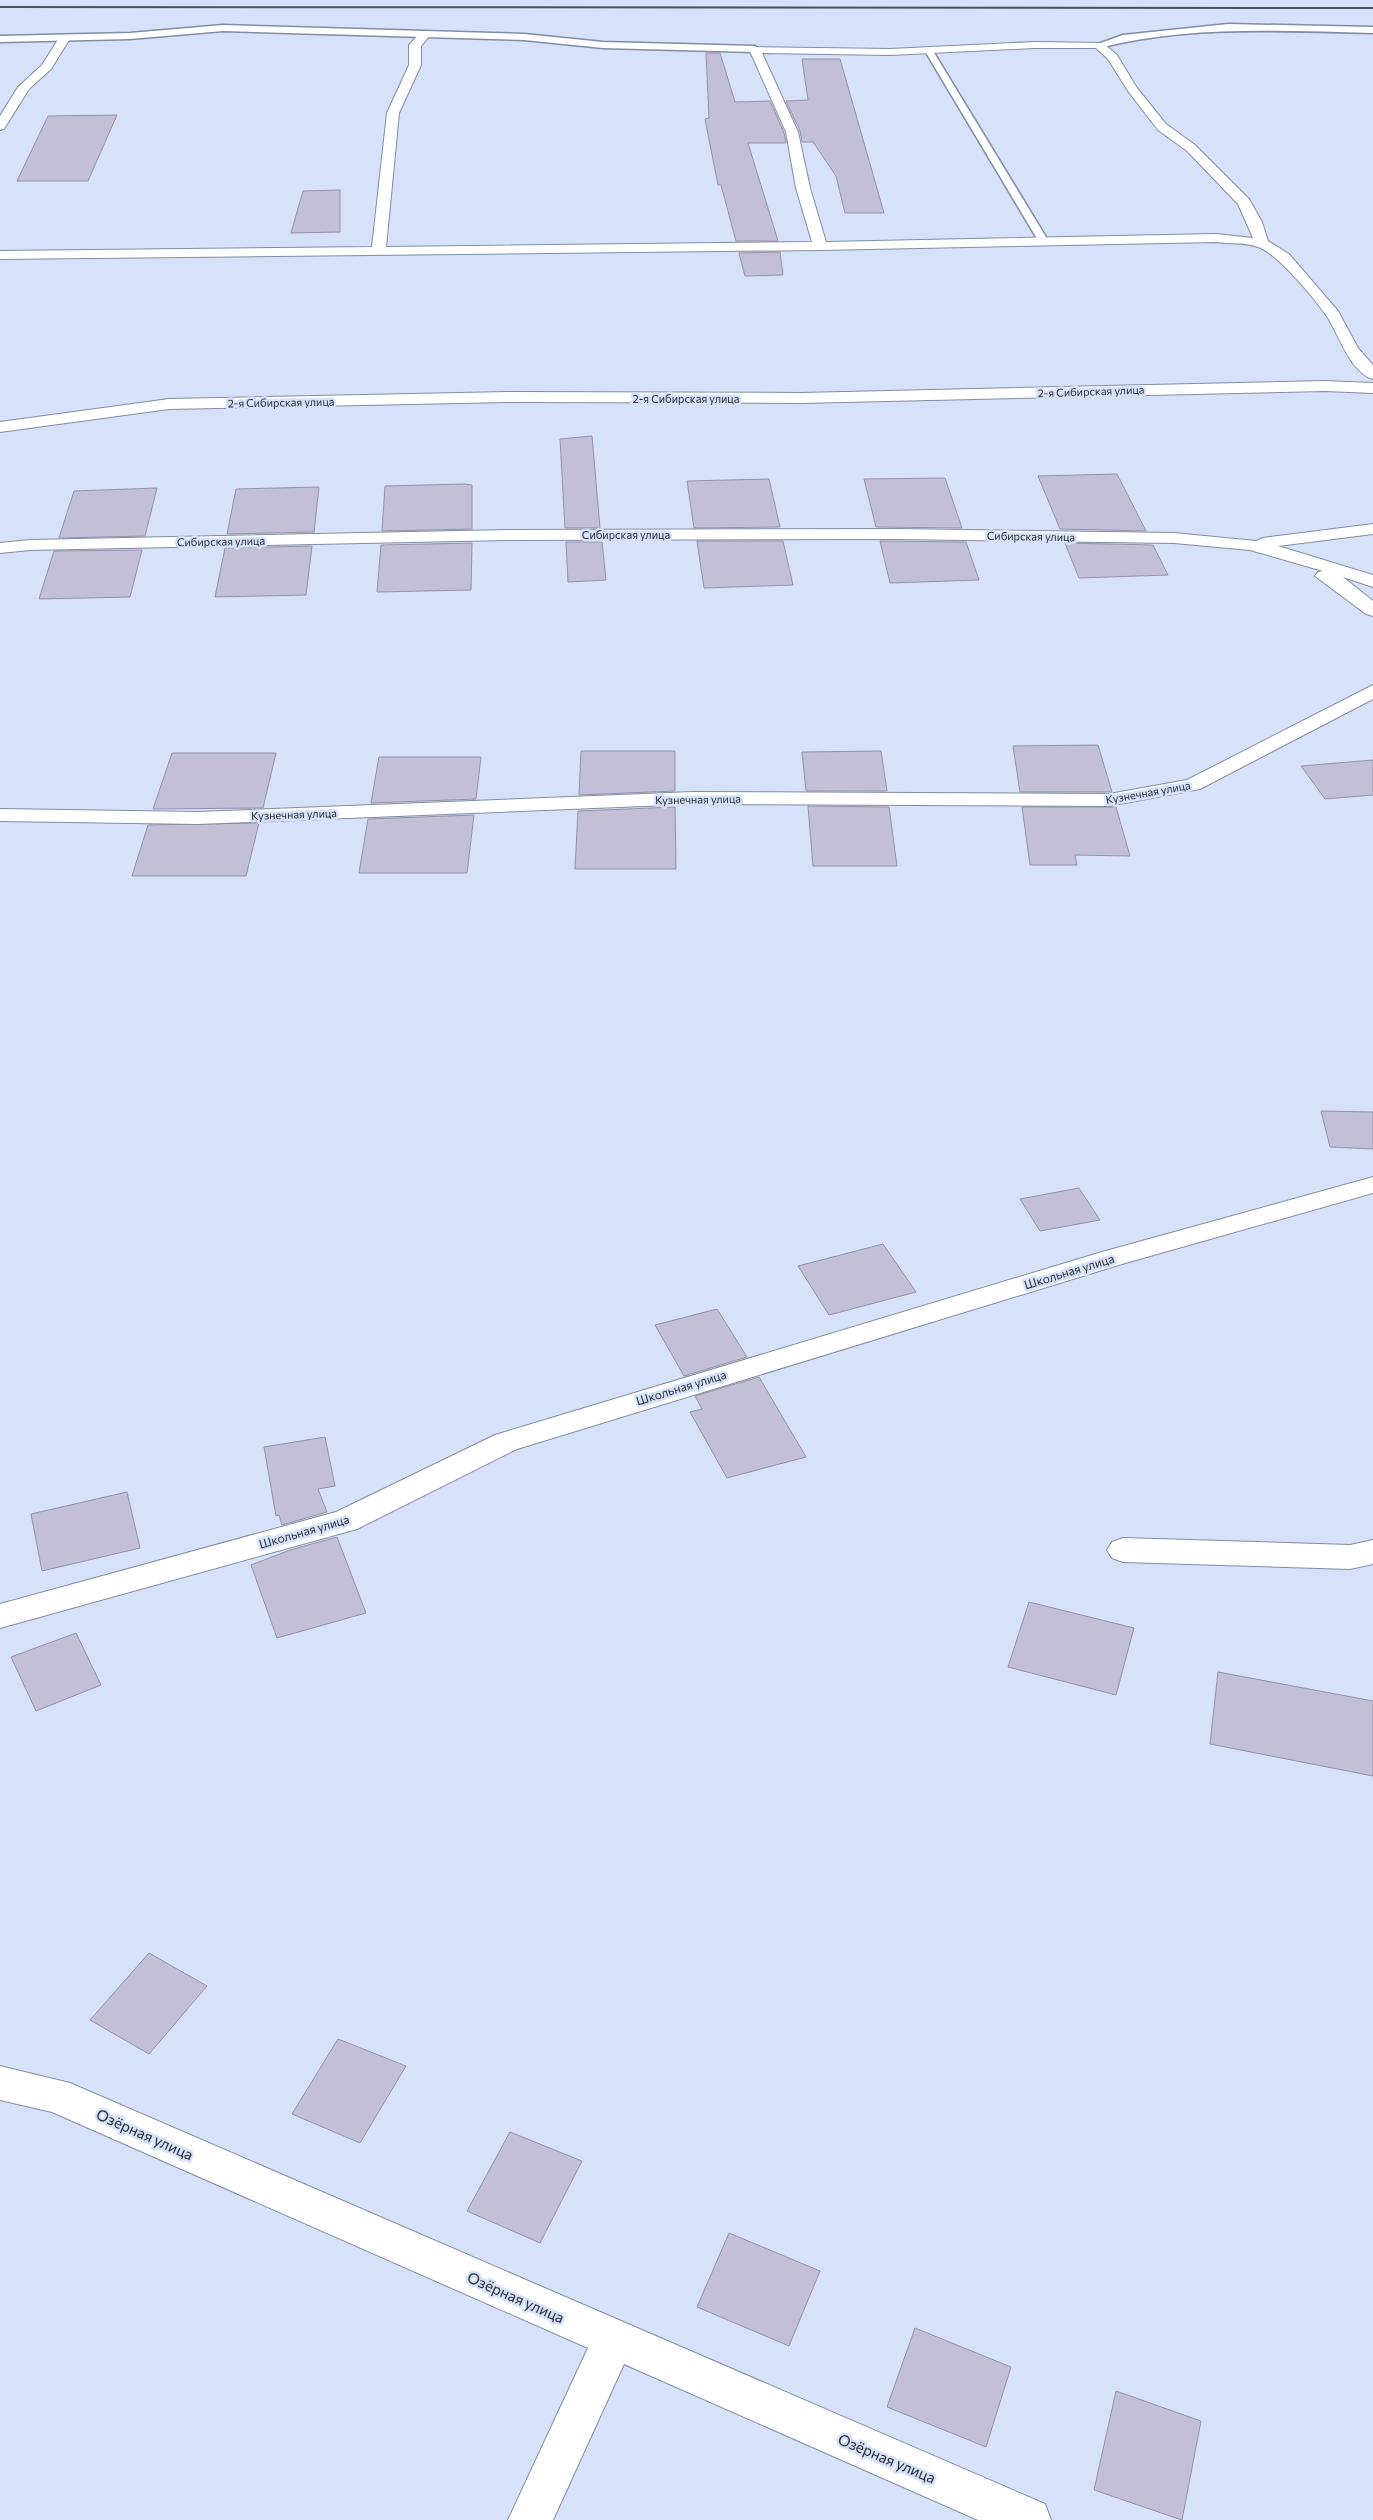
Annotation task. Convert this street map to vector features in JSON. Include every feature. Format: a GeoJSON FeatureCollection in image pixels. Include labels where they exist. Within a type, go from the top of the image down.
{"type":"FeatureCollection","features":[{"type":"Feature","properties":{"kind":"street"},"geometry":{"type":"LineString","coordinates":[[379,250],[393,113],[415,66],[415,46],[425,34]]}},
{"type":"Feature","properties":{"kind":"street"},"geometry":{"type":"LineString","coordinates":[[0,126],[24,87],[47,67],[63,40]]}},
{"type":"Feature","properties":{"kind":"street"},"geometry":{"type":"LineString","coordinates":[[820,246],[803,188],[792,132],[755,49],[929,51],[1034,44],[1099,45],[1113,57],[1132,89],[1162,127],[1191,148],[1244,202],[1255,222],[1262,243]]}},
{"type":"Feature","properties":{"kind":"street"},"geometry":{"type":"LineString","coordinates":[[0,255],[820,246],[1216,238],[1262,243],[1284,257],[1327,307],[1351,350],[1373,374]]}},
{"type":"Feature","properties":{"kind":"street","name":"2-я Сибирская улица"},"geometry":{"type":"LineString","coordinates":[[0,427],[169,404],[508,397],[810,398],[1325,386],[1373,388]]}},
{"type":"Feature","properties":{"kind":"street"},"geometry":{"type":"LineString","coordinates":[[1251,545],[1373,529]]}},
{"type":"Feature","properties":{"kind":"street","name":"Сибирская улица"},"geometry":{"type":"LineString","coordinates":[[0,548],[30,545],[498,535],[867,534],[1174,538],[1251,545]]}},
{"type":"Feature","properties":{"kind":"street"},"geometry":{"type":"LineString","coordinates":[[1251,545],[1312,561],[1373,582]]}},
{"type":"Feature","properties":{"kind":"street"},"geometry":{"type":"LineString","coordinates":[[1251,545],[1335,580],[1373,610]]}},
{"type":"Feature","properties":{"kind":"street","name":"Кузнечная улица"},"geometry":{"type":"LineString","coordinates":[[0,815],[198,818],[693,798],[1109,800],[1193,785],[1373,691]]}},
{"type":"Feature","properties":{"kind":"street","name":"Школьная улица"},"geometry":{"type":"LineString","coordinates":[[0,1616],[346,1521],[515,1439],[1102,1261],[1373,1185]]}},
{"type":"Feature","properties":{"kind":"street"},"geometry":{"type":"LineString","coordinates":[[1122,1550],[1350,1557],[1373,1552]]}},
{"type":"Feature","properties":{"kind":"street","name":"Озёрная улица"},"geometry":{"type":"LineString","coordinates":[[0,2083],[56,2095],[1029,2520]]}},
{"type":"Feature","properties":{"kind":"street"},"geometry":{"type":"LineString","coordinates":[[530,2520],[614,2340]]}},
{"type":"Feature","properties":{"kind":"lane"},"geometry":{"type":"LineString","coordinates":[[1099,45],[1123,38],[1228,27],[1373,30]]}},
{"type":"Feature","properties":{"kind":"lane"},"geometry":{"type":"LineString","coordinates":[[0,39],[63,40],[223,28],[524,37],[602,45],[755,49]]}},
{"type":"Feature","properties":{"kind":"lane"},"geometry":{"type":"LineString","coordinates":[[929,51],[1044,242]]}},
{"type":"Feature","properties":{"kind":"building"},"geometry":{"type":"Polygon","coordinates":[[[706,53],[720,53],[735,102],[770,101],[784,133],[786,143],[748,143],[778,241],[736,241],[721,185],[718,185],[705,119],[709,118],[706,53]]]}},
{"type":"Feature","properties":{"kind":"building"},"geometry":{"type":"Polygon","coordinates":[[[802,59],[840,59],[884,213],[845,213],[836,176],[813,142],[802,142],[800,131],[786,101],[808,100],[802,59]]]}},
{"type":"Feature","properties":{"kind":"building"},"geometry":{"type":"Polygon","coordinates":[[[117,115],[88,181],[17,181],[48,116],[117,115]]]}},
{"type":"Feature","properties":{"kind":"building"},"geometry":{"type":"Polygon","coordinates":[[[340,190],[340,232],[291,233],[303,191],[340,190]]]}},
{"type":"Feature","properties":{"kind":"building"},"geometry":{"type":"Polygon","coordinates":[[[780,252],[783,275],[745,276],[739,253],[780,252]]]}},
{"type":"Feature","properties":{"kind":"building"},"geometry":{"type":"Polygon","coordinates":[[[592,436],[600,528],[565,528],[560,439],[592,436]]]}},
{"type":"Feature","properties":{"kind":"building"},"geometry":{"type":"Polygon","coordinates":[[[1117,474],[1146,531],[1060,529],[1038,476],[1117,474]]]}},
{"type":"Feature","properties":{"kind":"building"},"geometry":{"type":"Polygon","coordinates":[[[945,478],[962,528],[876,527],[864,479],[945,478]]]}},
{"type":"Feature","properties":{"kind":"building"},"geometry":{"type":"Polygon","coordinates":[[[769,479],[780,527],[694,528],[687,481],[769,479]]]}},
{"type":"Feature","properties":{"kind":"building"},"geometry":{"type":"Polygon","coordinates":[[[472,485],[472,529],[382,531],[385,486],[472,485]]]}},
{"type":"Feature","properties":{"kind":"building"},"geometry":{"type":"Polygon","coordinates":[[[319,487],[314,532],[227,534],[236,489],[319,487]]]}},
{"type":"Feature","properties":{"kind":"building"},"geometry":{"type":"Polygon","coordinates":[[[157,488],[145,536],[59,538],[74,491],[157,488]]]}},
{"type":"Feature","properties":{"kind":"building"},"geometry":{"type":"Polygon","coordinates":[[[697,541],[783,541],[793,585],[704,588],[697,541]]]}},
{"type":"Feature","properties":{"kind":"building"},"geometry":{"type":"Polygon","coordinates":[[[880,541],[966,542],[979,580],[890,583],[880,541]]]}},
{"type":"Feature","properties":{"kind":"building"},"geometry":{"type":"Polygon","coordinates":[[[566,542],[602,542],[606,580],[568,582],[566,542]]]}},
{"type":"Feature","properties":{"kind":"building"},"geometry":{"type":"Polygon","coordinates":[[[472,543],[471,590],[377,592],[381,545],[472,543]]]}},
{"type":"Feature","properties":{"kind":"building"},"geometry":{"type":"Polygon","coordinates":[[[1065,543],[1153,545],[1168,575],[1079,578],[1065,543]]]}},
{"type":"Feature","properties":{"kind":"building"},"geometry":{"type":"Polygon","coordinates":[[[312,546],[306,595],[215,597],[225,548],[312,546]]]}},
{"type":"Feature","properties":{"kind":"building"},"geometry":{"type":"Polygon","coordinates":[[[142,550],[130,597],[39,599],[54,551],[142,550]]]}},
{"type":"Feature","properties":{"kind":"building"},"geometry":{"type":"Polygon","coordinates":[[[1098,745],[1112,792],[1020,792],[1013,746],[1098,745]]]}},
{"type":"Feature","properties":{"kind":"building"},"geometry":{"type":"Polygon","coordinates":[[[581,751],[675,751],[675,791],[579,795],[581,751]]]}},
{"type":"Feature","properties":{"kind":"building"},"geometry":{"type":"Polygon","coordinates":[[[881,751],[887,791],[806,791],[802,752],[881,751]]]}},
{"type":"Feature","properties":{"kind":"building"},"geometry":{"type":"Polygon","coordinates":[[[172,753],[276,753],[263,808],[153,809],[172,753]]]}},
{"type":"Feature","properties":{"kind":"building"},"geometry":{"type":"Polygon","coordinates":[[[379,757],[481,757],[476,799],[371,803],[379,757]]]}},
{"type":"Feature","properties":{"kind":"building"},"geometry":{"type":"Polygon","coordinates":[[[1373,760],[1373,795],[1325,799],[1301,766],[1373,760]]]}},
{"type":"Feature","properties":{"kind":"building"},"geometry":{"type":"Polygon","coordinates":[[[808,806],[889,807],[897,866],[813,866],[808,806]]]}},
{"type":"Feature","properties":{"kind":"building"},"geometry":{"type":"Polygon","coordinates":[[[675,807],[676,869],[575,869],[578,811],[675,807]]]}},
{"type":"Feature","properties":{"kind":"building"},"geometry":{"type":"Polygon","coordinates":[[[1022,807],[1116,807],[1130,856],[1075,855],[1077,865],[1030,865],[1022,807]]]}},
{"type":"Feature","properties":{"kind":"building"},"geometry":{"type":"Polygon","coordinates":[[[474,815],[467,873],[359,873],[368,819],[474,815]]]}},
{"type":"Feature","properties":{"kind":"building"},"geometry":{"type":"Polygon","coordinates":[[[259,823],[246,876],[132,876],[148,825],[259,823]]]}},
{"type":"Feature","properties":{"kind":"building"},"geometry":{"type":"Polygon","coordinates":[[[1321,1111],[1373,1112],[1373,1149],[1330,1147],[1321,1111]]]}},
{"type":"Feature","properties":{"kind":"building"},"geometry":{"type":"Polygon","coordinates":[[[1079,1188],[1100,1220],[1040,1231],[1020,1199],[1079,1188]]]}},
{"type":"Feature","properties":{"kind":"building"},"geometry":{"type":"Polygon","coordinates":[[[883,1244],[916,1292],[829,1315],[798,1266],[883,1244]]]}},
{"type":"Feature","properties":{"kind":"building"},"geometry":{"type":"Polygon","coordinates":[[[717,1309],[747,1357],[684,1376],[655,1325],[717,1309]]]}},
{"type":"Feature","properties":{"kind":"building"},"geometry":{"type":"Polygon","coordinates":[[[759,1377],[806,1457],[727,1478],[690,1412],[702,1409],[695,1396],[759,1377]]]}},
{"type":"Feature","properties":{"kind":"building"},"geometry":{"type":"Polygon","coordinates":[[[325,1437],[335,1486],[318,1489],[327,1512],[282,1525],[279,1515],[276,1516],[264,1447],[325,1437]]]}},
{"type":"Feature","properties":{"kind":"building"},"geometry":{"type":"Polygon","coordinates":[[[127,1492],[140,1548],[42,1571],[31,1514],[127,1492]]]}},
{"type":"Feature","properties":{"kind":"building"},"geometry":{"type":"Polygon","coordinates":[[[337,1537],[366,1613],[277,1638],[251,1565],[290,1550],[337,1537]]]}},
{"type":"Feature","properties":{"kind":"building"},"geometry":{"type":"Polygon","coordinates":[[[1029,1602],[1134,1628],[1116,1695],[1008,1667],[1029,1602]]]}},
{"type":"Feature","properties":{"kind":"building"},"geometry":{"type":"Polygon","coordinates":[[[76,1633],[101,1685],[36,1711],[11,1657],[76,1633]]]}},
{"type":"Feature","properties":{"kind":"building"},"geometry":{"type":"Polygon","coordinates":[[[1218,1672],[1373,1701],[1373,1776],[1210,1744],[1218,1672]]]}},
{"type":"Feature","properties":{"kind":"building"},"geometry":{"type":"Polygon","coordinates":[[[149,1953],[207,1986],[149,2054],[90,2020],[149,1953]]]}},
{"type":"Feature","properties":{"kind":"building"},"geometry":{"type":"Polygon","coordinates":[[[338,2039],[406,2066],[360,2143],[292,2114],[338,2039]]]}},
{"type":"Feature","properties":{"kind":"building"},"geometry":{"type":"Polygon","coordinates":[[[510,2132],[582,2161],[540,2243],[467,2211],[510,2132]]]}},
{"type":"Feature","properties":{"kind":"building"},"geometry":{"type":"Polygon","coordinates":[[[729,2233],[820,2271],[789,2346],[697,2307],[729,2233]]]}},
{"type":"Feature","properties":{"kind":"building"},"geometry":{"type":"Polygon","coordinates":[[[915,2328],[1011,2367],[986,2447],[887,2407],[915,2328]]]}},
{"type":"Feature","properties":{"kind":"building"},"geometry":{"type":"Polygon","coordinates":[[[1116,2391],[1201,2421],[1182,2520],[1094,2490],[1116,2391]]]}},
{"type":"Feature","properties":{"kind":"railway"},"geometry":{"type":"LineString","coordinates":[[0,7],[1373,8]]}}]}
